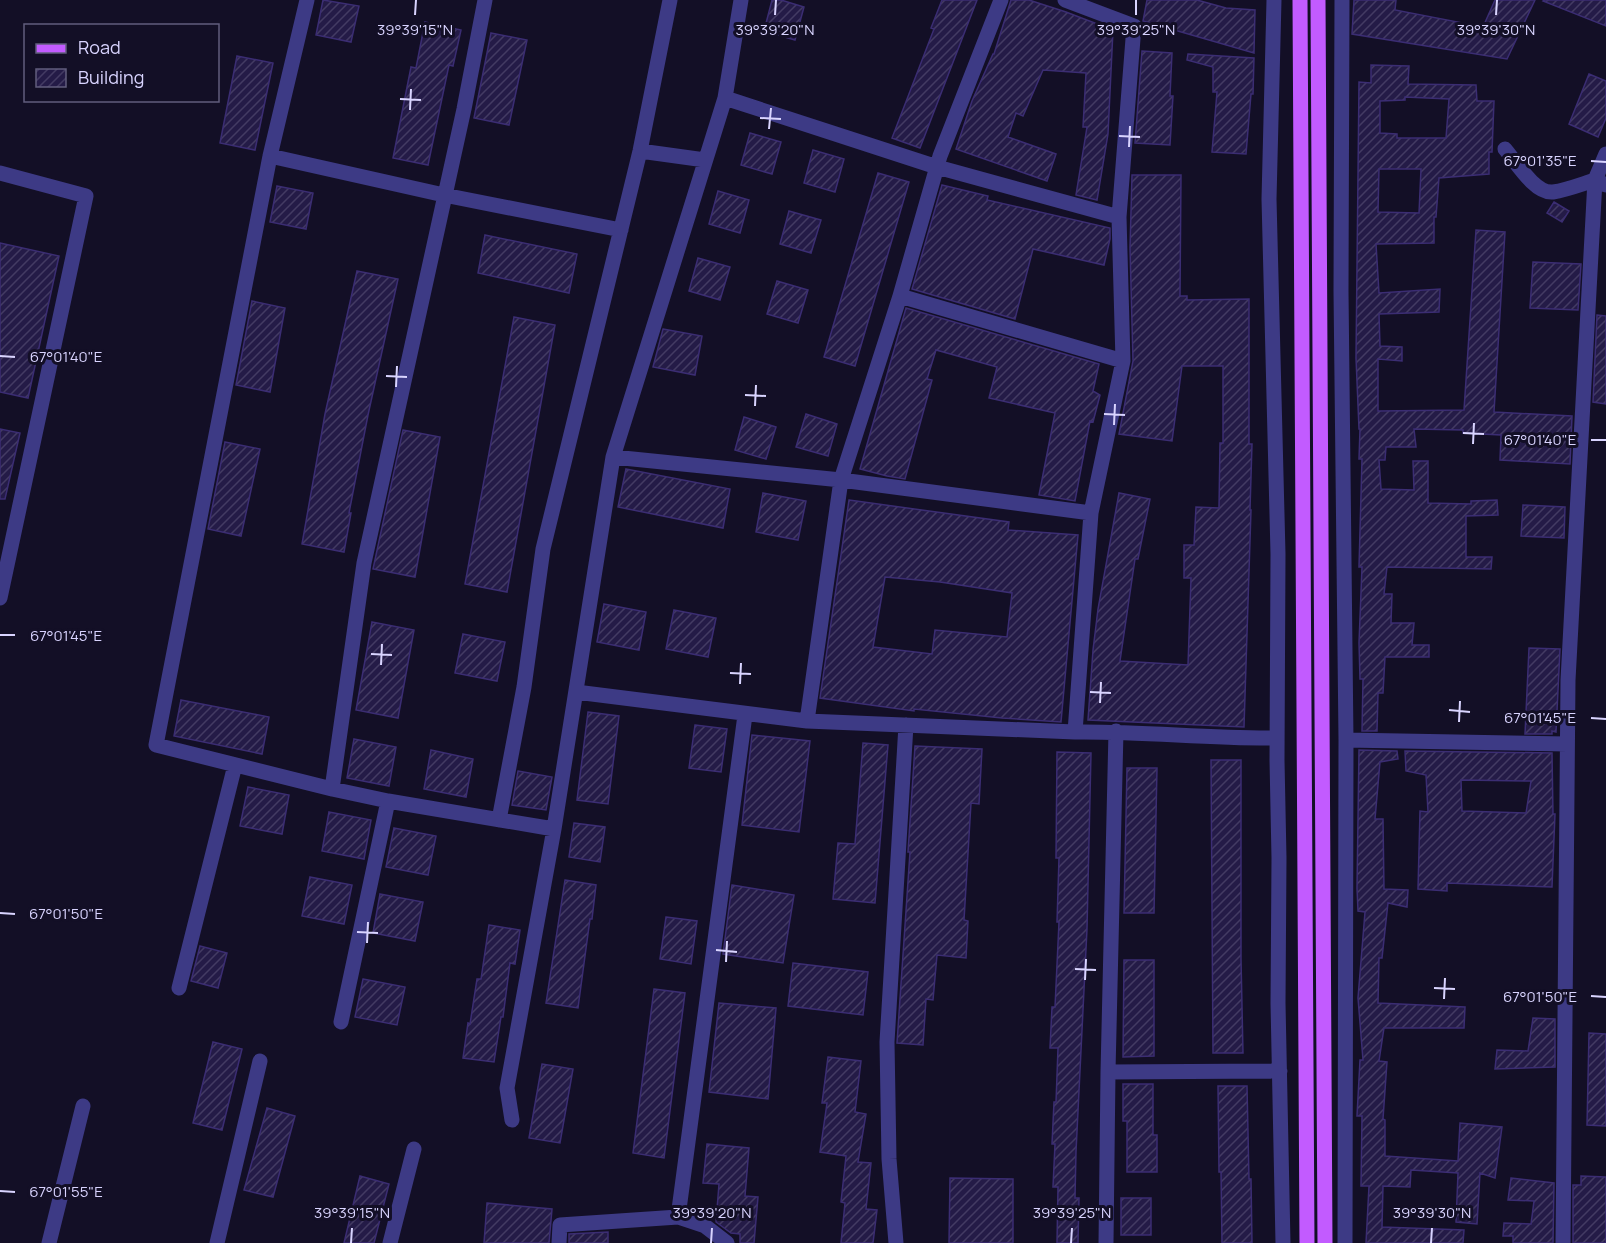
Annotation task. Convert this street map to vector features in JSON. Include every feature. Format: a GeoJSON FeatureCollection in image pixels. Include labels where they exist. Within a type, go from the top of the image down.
{"type":"FeatureCollection","features":[{"type":"Feature","properties":{"kind":"main road"},"geometry":{"type":"LineString","coordinates":[[1300,0],[1307,1243]]}},
{"type":"Feature","properties":{"kind":"main road"},"geometry":{"type":"LineString","coordinates":[[1318,0],[1325,1243]]}},
{"type":"Feature","properties":{"kind":"street"},"geometry":{"type":"LineString","coordinates":[[307,0],[270,156],[156,745],[388,801],[554,829]]}},
{"type":"Feature","properties":{"kind":"street"},"geometry":{"type":"LineString","coordinates":[[332,789],[364,562],[485,0]]}},
{"type":"Feature","properties":{"kind":"street"},"geometry":{"type":"LineString","coordinates":[[500,820],[524,687],[543,549],[640,151],[670,0]]}},
{"type":"Feature","properties":{"kind":"street"},"geometry":{"type":"LineString","coordinates":[[512,1120],[507,1088],[554,829],[613,457],[725,98],[741,0]]}},
{"type":"Feature","properties":{"kind":"street"},"geometry":{"type":"LineString","coordinates":[[807,721],[842,480],[900,296],[937,167],[1001,0]]}},
{"type":"Feature","properties":{"kind":"street"},"geometry":{"type":"LineString","coordinates":[[1065,0],[1134,26],[1119,217],[1123,361],[1091,513],[1075,732]]}},
{"type":"Feature","properties":{"kind":"street"},"geometry":{"type":"LineString","coordinates":[[1274,0],[1269,199],[1278,555],[1277,738],[1283,1243]]}},
{"type":"Feature","properties":{"kind":"street"},"geometry":{"type":"LineString","coordinates":[[1342,0],[1341,302],[1346,740],[1345,1243]]}},
{"type":"Feature","properties":{"kind":"street"},"geometry":{"type":"LineString","coordinates":[[725,98],[937,167],[1119,217]]}},
{"type":"Feature","properties":{"kind":"street"},"geometry":{"type":"LineString","coordinates":[[1505,149],[1534,184],[1542,190],[1552,192],[1601,183]]}},
{"type":"Feature","properties":{"kind":"street"},"geometry":{"type":"LineString","coordinates":[[640,151],[705,160]]}},
{"type":"Feature","properties":{"kind":"street"},"geometry":{"type":"LineString","coordinates":[[1563,1243],[1568,680],[1601,183],[1606,154]]}},
{"type":"Feature","properties":{"kind":"street"},"geometry":{"type":"LineString","coordinates":[[270,156],[444,195],[621,230]]}},
{"type":"Feature","properties":{"kind":"street"},"geometry":{"type":"LineString","coordinates":[[0,173],[86,196],[0,598]]}},
{"type":"Feature","properties":{"kind":"street"},"geometry":{"type":"LineString","coordinates":[[900,296],[1123,361]]}},
{"type":"Feature","properties":{"kind":"street"},"geometry":{"type":"LineString","coordinates":[[613,457],[842,480],[1091,513]]}},
{"type":"Feature","properties":{"kind":"street"},"geometry":{"type":"LineString","coordinates":[[576,692],[807,721],[1277,738]]}},
{"type":"Feature","properties":{"kind":"street"},"geometry":{"type":"LineString","coordinates":[[678,1216],[745,715]]}},
{"type":"Feature","properties":{"kind":"street"},"geometry":{"type":"LineString","coordinates":[[896,1243],[889,1159],[887,1041],[906,725]]}},
{"type":"Feature","properties":{"kind":"street"},"geometry":{"type":"LineString","coordinates":[[1106,1243],[1116,731]]}},
{"type":"Feature","properties":{"kind":"street"},"geometry":{"type":"LineString","coordinates":[[1346,740],[1567,744]]}},
{"type":"Feature","properties":{"kind":"street"},"geometry":{"type":"LineString","coordinates":[[180,988],[236,765]]}},
{"type":"Feature","properties":{"kind":"street"},"geometry":{"type":"LineString","coordinates":[[341,1022],[388,801]]}},
{"type":"Feature","properties":{"kind":"street"},"geometry":{"type":"LineString","coordinates":[[216,1243],[260,1061]]}},
{"type":"Feature","properties":{"kind":"street"},"geometry":{"type":"LineString","coordinates":[[1108,1072],[1280,1071]]}},
{"type":"Feature","properties":{"kind":"street"},"geometry":{"type":"LineString","coordinates":[[49,1243],[83,1106]]}},
{"type":"Feature","properties":{"kind":"street"},"geometry":{"type":"LineString","coordinates":[[390,1243],[414,1149]]}},
{"type":"Feature","properties":{"kind":"street"},"geometry":{"type":"LineString","coordinates":[[559,1243],[560,1225],[678,1216],[705,1226],[727,1243]]}},
{"type":"Feature","properties":{"kind":"building"},"geometry":{"type":"Polygon","coordinates":[[[323,0],[359,6],[351,42],[316,35],[323,0]]]}},
{"type":"Feature","properties":{"kind":"building"},"geometry":{"type":"Polygon","coordinates":[[[772,0],[781,0],[804,7],[795,40],[764,31],[772,0]]]}},
{"type":"Feature","properties":{"kind":"building"},"geometry":{"type":"Polygon","coordinates":[[[942,0],[977,0],[920,148],[892,138],[934,29],[931,28],[942,0]]]}},
{"type":"Feature","properties":{"kind":"building"},"geometry":{"type":"Polygon","coordinates":[[[1011,0],[1029,0],[1113,30],[1108,134],[1097,200],[1076,195],[1087,127],[1083,127],[1086,73],[1043,70],[1023,116],[1016,113],[1008,137],[1056,154],[1047,181],[956,149],[972,101],[994,54],[1011,0]]]}},
{"type":"Feature","properties":{"kind":"building"},"geometry":{"type":"Polygon","coordinates":[[[1147,0],[1197,0],[1226,8],[1255,10],[1254,53],[1143,21],[1147,0]]]}},
{"type":"Feature","properties":{"kind":"building"},"geometry":{"type":"Polygon","coordinates":[[[1354,0],[1396,0],[1395,10],[1483,27],[1495,0],[1535,0],[1507,59],[1352,34],[1354,0]]]}},
{"type":"Feature","properties":{"kind":"building"},"geometry":{"type":"Polygon","coordinates":[[[1606,0],[1606,26],[1543,1],[1606,0]]]}},
{"type":"Feature","properties":{"kind":"building"},"geometry":{"type":"Polygon","coordinates":[[[425,22],[461,30],[453,66],[449,65],[428,165],[393,158],[411,67],[416,68],[425,22]]]}},
{"type":"Feature","properties":{"kind":"building"},"geometry":{"type":"Polygon","coordinates":[[[491,33],[527,40],[509,125],[474,118],[491,33]]]}},
{"type":"Feature","properties":{"kind":"building"},"geometry":{"type":"Polygon","coordinates":[[[1142,51],[1172,53],[1170,96],[1173,96],[1170,145],[1135,143],[1142,51]]]}},
{"type":"Feature","properties":{"kind":"building"},"geometry":{"type":"Polygon","coordinates":[[[1188,54],[1254,58],[1253,94],[1251,94],[1246,154],[1212,152],[1217,92],[1213,92],[1213,67],[1187,60],[1188,54]]]}},
{"type":"Feature","properties":{"kind":"building"},"geometry":{"type":"Polygon","coordinates":[[[237,56],[273,63],[255,150],[220,143],[237,56]]]}},
{"type":"Feature","properties":{"kind":"building"},"geometry":{"type":"Polygon","coordinates":[[[1371,65],[1409,66],[1408,84],[1476,85],[1477,101],[1494,101],[1489,174],[1439,178],[1436,217],[1434,217],[1434,243],[1376,244],[1379,293],[1440,289],[1439,312],[1379,314],[1380,346],[1402,347],[1402,361],[1378,359],[1378,411],[1464,410],[1476,230],[1505,232],[1494,412],[1572,416],[1570,464],[1500,460],[1501,435],[1463,433],[1463,430],[1414,429],[1416,447],[1386,447],[1385,460],[1379,460],[1381,489],[1414,490],[1413,461],[1428,461],[1428,503],[1471,504],[1471,501],[1497,500],[1498,515],[1466,516],[1466,557],[1492,557],[1491,569],[1387,567],[1384,594],[1392,594],[1391,623],[1414,623],[1412,645],[1429,645],[1429,657],[1385,657],[1383,693],[1378,693],[1377,731],[1362,731],[1363,679],[1360,679],[1359,643],[1362,567],[1359,567],[1362,459],[1359,459],[1360,429],[1356,358],[1359,82],[1371,83],[1371,65]],[[1405,97],[1405,100],[1380,101],[1380,133],[1397,134],[1397,138],[1446,138],[1449,99],[1405,97]],[[1379,169],[1378,212],[1419,213],[1421,169],[1379,169]]]}},
{"type":"Feature","properties":{"kind":"building"},"geometry":{"type":"Polygon","coordinates":[[[1589,74],[1606,81],[1606,118],[1598,137],[1569,124],[1589,74]]]}},
{"type":"Feature","properties":{"kind":"building"},"geometry":{"type":"Polygon","coordinates":[[[750,133],[781,142],[772,174],[741,165],[750,133]]]}},
{"type":"Feature","properties":{"kind":"building"},"geometry":{"type":"Polygon","coordinates":[[[813,150],[844,159],[835,192],[804,183],[813,150]]]}},
{"type":"Feature","properties":{"kind":"building"},"geometry":{"type":"Polygon","coordinates":[[[878,173],[909,182],[855,366],[824,357],[878,173]]]}},
{"type":"Feature","properties":{"kind":"building"},"geometry":{"type":"Polygon","coordinates":[[[1132,175],[1181,175],[1180,296],[1187,296],[1187,300],[1249,299],[1249,444],[1252,444],[1244,727],[1088,720],[1098,609],[1119,493],[1150,499],[1138,559],[1135,559],[1120,661],[1188,665],[1191,578],[1184,578],[1184,545],[1194,545],[1196,507],[1219,508],[1220,443],[1223,443],[1223,366],[1182,366],[1172,441],[1119,434],[1133,361],[1130,248],[1132,175]]]}},
{"type":"Feature","properties":{"kind":"building"},"geometry":{"type":"Polygon","coordinates":[[[942,185],[988,196],[987,200],[1110,228],[1104,265],[1033,249],[1015,319],[912,289],[942,185]]]}},
{"type":"Feature","properties":{"kind":"building"},"geometry":{"type":"Polygon","coordinates":[[[277,186],[313,193],[306,229],[270,222],[277,186]]]}},
{"type":"Feature","properties":{"kind":"building"},"geometry":{"type":"Polygon","coordinates":[[[718,191],[749,200],[740,233],[709,224],[718,191]]]}},
{"type":"Feature","properties":{"kind":"building"},"geometry":{"type":"Polygon","coordinates":[[[1554,202],[1569,211],[1562,222],[1547,213],[1554,202]]]}},
{"type":"Feature","properties":{"kind":"building"},"geometry":{"type":"Polygon","coordinates":[[[789,211],[821,220],[811,253],[780,244],[789,211]]]}},
{"type":"Feature","properties":{"kind":"building"},"geometry":{"type":"Polygon","coordinates":[[[485,235],[577,254],[569,293],[478,273],[485,235]]]}},
{"type":"Feature","properties":{"kind":"building"},"geometry":{"type":"Polygon","coordinates":[[[0,243],[59,256],[28,398],[0,392],[0,243]]]}},
{"type":"Feature","properties":{"kind":"building"},"geometry":{"type":"Polygon","coordinates":[[[698,258],[730,267],[720,300],[689,291],[698,258]]]}},
{"type":"Feature","properties":{"kind":"building"},"geometry":{"type":"Polygon","coordinates":[[[1533,262],[1581,264],[1578,310],[1530,308],[1533,262]]]}},
{"type":"Feature","properties":{"kind":"building"},"geometry":{"type":"Polygon","coordinates":[[[357,271],[398,279],[368,415],[349,513],[351,513],[344,552],[302,544],[325,414],[357,271]]]}},
{"type":"Feature","properties":{"kind":"building"},"geometry":{"type":"Polygon","coordinates":[[[777,281],[808,290],[798,323],[767,314],[777,281]]]}},
{"type":"Feature","properties":{"kind":"building"},"geometry":{"type":"Polygon","coordinates":[[[252,301],[285,308],[270,392],[236,385],[252,301]]]}},
{"type":"Feature","properties":{"kind":"building"},"geometry":{"type":"Polygon","coordinates":[[[906,308],[1099,364],[1093,391],[1100,395],[1093,422],[1090,421],[1075,501],[1039,495],[1055,413],[989,398],[997,367],[936,350],[927,379],[932,380],[905,479],[860,469],[906,308]]]}},
{"type":"Feature","properties":{"kind":"building"},"geometry":{"type":"Polygon","coordinates":[[[1597,315],[1606,316],[1606,404],[1593,402],[1597,315]]]}},
{"type":"Feature","properties":{"kind":"building"},"geometry":{"type":"Polygon","coordinates":[[[514,317],[555,325],[507,592],[465,584],[514,317]]]}},
{"type":"Feature","properties":{"kind":"building"},"geometry":{"type":"Polygon","coordinates":[[[663,329],[702,336],[695,375],[653,367],[663,329]]]}},
{"type":"Feature","properties":{"kind":"building"},"geometry":{"type":"Polygon","coordinates":[[[806,414],[837,424],[828,456],[796,447],[806,414]]]}},
{"type":"Feature","properties":{"kind":"building"},"geometry":{"type":"Polygon","coordinates":[[[744,417],[776,427],[766,459],[735,450],[744,417]]]}},
{"type":"Feature","properties":{"kind":"building"},"geometry":{"type":"Polygon","coordinates":[[[0,429],[20,433],[5,499],[0,499],[0,429]]]}},
{"type":"Feature","properties":{"kind":"building"},"geometry":{"type":"Polygon","coordinates":[[[403,430],[440,437],[415,577],[373,569],[403,430]]]}},
{"type":"Feature","properties":{"kind":"building"},"geometry":{"type":"Polygon","coordinates":[[[225,442],[260,449],[241,536],[208,529],[225,442]]]}},
{"type":"Feature","properties":{"kind":"building"},"geometry":{"type":"Polygon","coordinates":[[[626,469],[730,489],[723,528],[618,507],[626,469]]]}},
{"type":"Feature","properties":{"kind":"building"},"geometry":{"type":"Polygon","coordinates":[[[763,493],[806,501],[798,540],[756,532],[763,493]]]}},
{"type":"Feature","properties":{"kind":"building"},"geometry":{"type":"Polygon","coordinates":[[[849,500],[1009,522],[1008,530],[1078,535],[1061,722],[914,709],[914,711],[820,698],[849,500]],[[885,577],[873,647],[932,654],[935,630],[1007,637],[1012,593],[940,582],[885,577]]]}},
{"type":"Feature","properties":{"kind":"building"},"geometry":{"type":"Polygon","coordinates":[[[1523,505],[1565,507],[1564,538],[1521,536],[1523,505]]]}},
{"type":"Feature","properties":{"kind":"building"},"geometry":{"type":"Polygon","coordinates":[[[604,604],[646,612],[639,650],[597,642],[604,604]]]}},
{"type":"Feature","properties":{"kind":"building"},"geometry":{"type":"Polygon","coordinates":[[[674,610],[716,618],[708,657],[666,649],[674,610]]]}},
{"type":"Feature","properties":{"kind":"building"},"geometry":{"type":"Polygon","coordinates":[[[372,622],[414,630],[398,718],[356,710],[372,622]]]}},
{"type":"Feature","properties":{"kind":"building"},"geometry":{"type":"Polygon","coordinates":[[[463,634],[505,642],[497,681],[455,673],[463,634]]]}},
{"type":"Feature","properties":{"kind":"building"},"geometry":{"type":"Polygon","coordinates":[[[1529,648],[1560,649],[1556,732],[1552,731],[1552,734],[1525,734],[1529,648]]]}},
{"type":"Feature","properties":{"kind":"building"},"geometry":{"type":"Polygon","coordinates":[[[181,700],[269,717],[262,754],[174,736],[181,700]]]}},
{"type":"Feature","properties":{"kind":"building"},"geometry":{"type":"Polygon","coordinates":[[[588,712],[619,716],[608,804],[577,800],[588,712]]]}},
{"type":"Feature","properties":{"kind":"building"},"geometry":{"type":"Polygon","coordinates":[[[695,725],[727,729],[721,772],[689,768],[695,725]]]}},
{"type":"Feature","properties":{"kind":"building"},"geometry":{"type":"Polygon","coordinates":[[[752,735],[810,741],[799,832],[742,825],[752,735]]]}},
{"type":"Feature","properties":{"kind":"building"},"geometry":{"type":"Polygon","coordinates":[[[354,739],[396,747],[389,786],[347,778],[354,739]]]}},
{"type":"Feature","properties":{"kind":"building"},"geometry":{"type":"Polygon","coordinates":[[[863,743],[888,745],[875,903],[833,899],[838,843],[855,844],[863,743]]]}},
{"type":"Feature","properties":{"kind":"building"},"geometry":{"type":"Polygon","coordinates":[[[915,746],[982,749],[979,804],[971,803],[964,920],[968,921],[966,958],[937,955],[933,1000],[926,999],[923,1045],[897,1043],[915,746]]]}},
{"type":"Feature","properties":{"kind":"building"},"geometry":{"type":"Polygon","coordinates":[[[431,750],[473,759],[466,797],[424,789],[431,750]]]}},
{"type":"Feature","properties":{"kind":"building"},"geometry":{"type":"Polygon","coordinates":[[[1359,750],[1397,751],[1398,759],[1380,762],[1375,819],[1383,819],[1384,889],[1408,890],[1407,907],[1388,903],[1382,958],[1379,958],[1378,1003],[1465,1007],[1464,1028],[1384,1028],[1379,1061],[1387,1062],[1383,1119],[1385,1120],[1385,1156],[1458,1161],[1460,1123],[1502,1127],[1495,1178],[1480,1173],[1477,1224],[1456,1222],[1458,1173],[1411,1170],[1410,1187],[1383,1186],[1382,1227],[1464,1230],[1463,1243],[1366,1243],[1369,1186],[1361,1186],[1362,1116],[1357,1116],[1360,1060],[1363,1060],[1358,998],[1365,912],[1358,911],[1357,888],[1359,750]]]}},
{"type":"Feature","properties":{"kind":"building"},"geometry":{"type":"Polygon","coordinates":[[[1405,751],[1552,753],[1553,814],[1555,814],[1552,887],[1447,883],[1447,891],[1418,889],[1420,811],[1428,812],[1426,775],[1406,771],[1405,751]],[[1461,780],[1462,811],[1526,813],[1531,781],[1461,780]]]}},
{"type":"Feature","properties":{"kind":"building"},"geometry":{"type":"Polygon","coordinates":[[[1057,752],[1091,753],[1087,929],[1076,1152],[1075,1198],[1079,1198],[1078,1243],[1057,1243],[1058,1187],[1053,1187],[1055,1144],[1052,1144],[1058,1048],[1050,1048],[1052,1007],[1055,1007],[1059,922],[1057,922],[1059,858],[1056,858],[1057,752]]]}},
{"type":"Feature","properties":{"kind":"building"},"geometry":{"type":"Polygon","coordinates":[[[1211,760],[1241,760],[1243,1053],[1213,1053],[1211,760]]]}},
{"type":"Feature","properties":{"kind":"building"},"geometry":{"type":"Polygon","coordinates":[[[1127,768],[1157,768],[1154,913],[1124,913],[1127,768]]]}},
{"type":"Feature","properties":{"kind":"building"},"geometry":{"type":"Polygon","coordinates":[[[518,771],[552,777],[546,810],[512,805],[518,771]]]}},
{"type":"Feature","properties":{"kind":"building"},"geometry":{"type":"Polygon","coordinates":[[[248,787],[289,795],[282,834],[240,826],[248,787]]]}},
{"type":"Feature","properties":{"kind":"building"},"geometry":{"type":"Polygon","coordinates":[[[329,812],[371,820],[364,859],[322,851],[329,812]]]}},
{"type":"Feature","properties":{"kind":"building"},"geometry":{"type":"Polygon","coordinates":[[[574,823],[605,827],[600,862],[569,857],[574,823]]]}},
{"type":"Feature","properties":{"kind":"building"},"geometry":{"type":"Polygon","coordinates":[[[394,828],[436,836],[428,875],[386,867],[394,828]]]}},
{"type":"Feature","properties":{"kind":"building"},"geometry":{"type":"Polygon","coordinates":[[[310,877],[352,885],[344,924],[302,916],[310,877]]]}},
{"type":"Feature","properties":{"kind":"building"},"geometry":{"type":"Polygon","coordinates":[[[565,880],[596,885],[578,1008],[546,1003],[565,880]]]}},
{"type":"Feature","properties":{"kind":"building"},"geometry":{"type":"Polygon","coordinates":[[[732,885],[794,895],[783,963],[723,954],[732,885]]]}},
{"type":"Feature","properties":{"kind":"building"},"geometry":{"type":"Polygon","coordinates":[[[380,894],[423,902],[415,941],[373,933],[380,894]]]}},
{"type":"Feature","properties":{"kind":"building"},"geometry":{"type":"Polygon","coordinates":[[[666,917],[697,921],[691,964],[660,959],[666,917]]]}},
{"type":"Feature","properties":{"kind":"building"},"geometry":{"type":"Polygon","coordinates":[[[489,925],[520,930],[515,964],[510,963],[494,1062],[463,1058],[477,979],[481,979],[489,925]]]}},
{"type":"Feature","properties":{"kind":"building"},"geometry":{"type":"Polygon","coordinates":[[[200,946],[227,953],[218,988],[191,981],[200,946]]]}},
{"type":"Feature","properties":{"kind":"building"},"geometry":{"type":"Polygon","coordinates":[[[1124,960],[1154,960],[1154,1056],[1123,1057],[1124,960]]]}},
{"type":"Feature","properties":{"kind":"building"},"geometry":{"type":"Polygon","coordinates":[[[793,963],[868,972],[863,1015],[788,1006],[793,963]]]}},
{"type":"Feature","properties":{"kind":"building"},"geometry":{"type":"Polygon","coordinates":[[[363,979],[405,987],[397,1025],[355,1017],[363,979]]]}},
{"type":"Feature","properties":{"kind":"building"},"geometry":{"type":"Polygon","coordinates":[[[654,989],[685,993],[664,1158],[633,1153],[654,989]]]}},
{"type":"Feature","properties":{"kind":"building"},"geometry":{"type":"Polygon","coordinates":[[[719,1003],[776,1008],[768,1099],[709,1092],[719,1003]]]}},
{"type":"Feature","properties":{"kind":"building"},"geometry":{"type":"Polygon","coordinates":[[[1533,1018],[1555,1019],[1555,1067],[1495,1069],[1497,1050],[1528,1051],[1533,1018]]]}},
{"type":"Feature","properties":{"kind":"building"},"geometry":{"type":"Polygon","coordinates":[[[1589,1033],[1606,1034],[1606,1126],[1587,1125],[1589,1033]]]}},
{"type":"Feature","properties":{"kind":"building"},"geometry":{"type":"Polygon","coordinates":[[[213,1042],[242,1049],[222,1130],[193,1123],[213,1042]]]}},
{"type":"Feature","properties":{"kind":"building"},"geometry":{"type":"Polygon","coordinates":[[[828,1057],[861,1061],[855,1112],[866,1114],[858,1162],[871,1163],[866,1209],[877,1210],[873,1243],[841,1243],[845,1203],[841,1202],[846,1156],[820,1152],[827,1103],[822,1103],[828,1057]]]}},
{"type":"Feature","properties":{"kind":"building"},"geometry":{"type":"Polygon","coordinates":[[[542,1064],[573,1069],[560,1143],[529,1138],[542,1064]]]}},
{"type":"Feature","properties":{"kind":"building"},"geometry":{"type":"Polygon","coordinates":[[[1123,1084],[1153,1084],[1153,1135],[1157,1135],[1157,1172],[1127,1172],[1127,1121],[1123,1121],[1123,1084]]]}},
{"type":"Feature","properties":{"kind":"building"},"geometry":{"type":"Polygon","coordinates":[[[1218,1086],[1247,1086],[1252,1243],[1222,1243],[1218,1086]]]}},
{"type":"Feature","properties":{"kind":"building"},"geometry":{"type":"Polygon","coordinates":[[[267,1108],[295,1116],[273,1197],[244,1190],[267,1108]]]}},
{"type":"Feature","properties":{"kind":"building"},"geometry":{"type":"Polygon","coordinates":[[[707,1144],[749,1148],[745,1196],[758,1197],[754,1243],[740,1243],[740,1234],[731,1233],[716,1222],[719,1184],[703,1183],[707,1144]]]}},
{"type":"Feature","properties":{"kind":"building"},"geometry":{"type":"Polygon","coordinates":[[[360,1176],[389,1184],[374,1243],[344,1243],[360,1176]]]}},
{"type":"Feature","properties":{"kind":"building"},"geometry":{"type":"Polygon","coordinates":[[[1581,1176],[1606,1177],[1606,1243],[1573,1243],[1573,1185],[1581,1185],[1581,1176]]]}},
{"type":"Feature","properties":{"kind":"building"},"geometry":{"type":"Polygon","coordinates":[[[950,1178],[1013,1179],[1013,1243],[949,1243],[950,1178]]]}},
{"type":"Feature","properties":{"kind":"building"},"geometry":{"type":"Polygon","coordinates":[[[1511,1178],[1554,1183],[1553,1243],[1513,1243],[1513,1236],[1503,1236],[1504,1223],[1531,1224],[1534,1201],[1508,1200],[1511,1178]]]}},
{"type":"Feature","properties":{"kind":"building"},"geometry":{"type":"Polygon","coordinates":[[[1121,1198],[1151,1198],[1151,1235],[1121,1235],[1121,1198]]]}},
{"type":"Feature","properties":{"kind":"building"},"geometry":{"type":"Polygon","coordinates":[[[487,1203],[552,1209],[549,1243],[484,1243],[487,1203]]]}},
{"type":"Feature","properties":{"kind":"building"},"geometry":{"type":"Polygon","coordinates":[[[608,1232],[608,1243],[569,1243],[569,1234],[608,1232]]]}}]}
